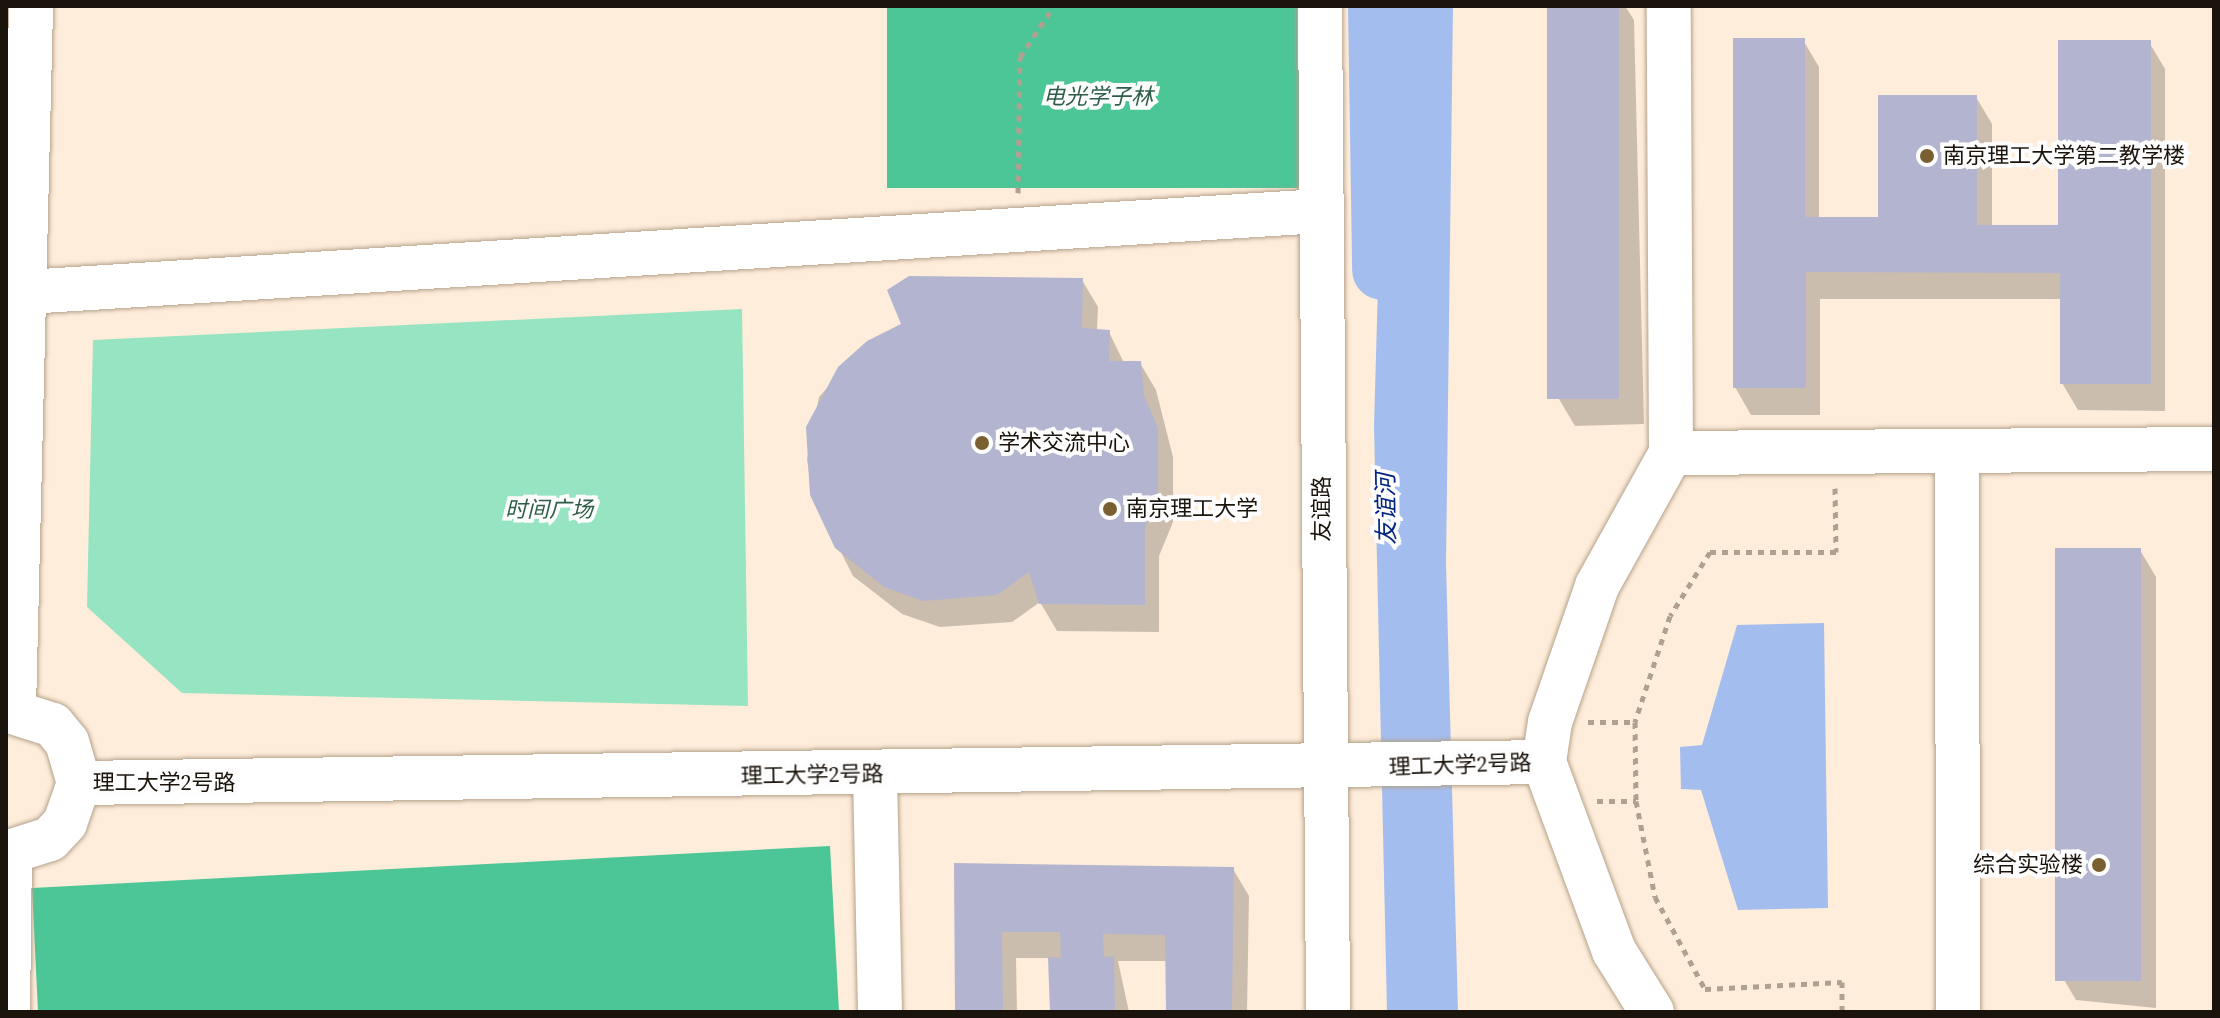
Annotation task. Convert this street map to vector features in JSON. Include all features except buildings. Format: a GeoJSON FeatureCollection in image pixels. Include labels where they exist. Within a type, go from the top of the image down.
{"type":"FeatureCollection","features":[{"type":"Feature","properties":{"kind":"street"},"geometry":{"type":"LineString","coordinates":[[8,1012],[8,853],[58,831],[79,783],[76,762],[53,725],[10,709],[26,292],[31,6]]}},
{"type":"Feature","properties":{"kind":"street","name":"友谊路"},"geometry":{"type":"LineString","coordinates":[[1320,6],[1323,769],[1328,1012]]}},
{"type":"Feature","properties":{"kind":"street"},"geometry":{"type":"LineString","coordinates":[[1652,1012],[1614,951],[1544,762],[1597,586],[1671,453],[1669,6]]}},
{"type":"Feature","properties":{"kind":"street"},"geometry":{"type":"LineString","coordinates":[[26,292],[1320,211]]}},
{"type":"Feature","properties":{"kind":"street"},"geometry":{"type":"LineString","coordinates":[[1671,453],[2214,449]]}},
{"type":"Feature","properties":{"kind":"street"},"geometry":{"type":"LineString","coordinates":[[1957,451],[1958,1012]]}},
{"type":"Feature","properties":{"kind":"street","name":"理工大学2号路"},"geometry":{"type":"LineString","coordinates":[[79,783],[1323,769],[1544,762]]}},
{"type":"Feature","properties":{"kind":"street"},"geometry":{"type":"LineString","coordinates":[[875,774],[880,1012]]}},
{"type":"Feature","properties":{"kind":"path"},"geometry":{"type":"LineString","coordinates":[[1018,230],[1020,57],[1054,6]]}},
{"type":"Feature","properties":{"kind":"path"},"geometry":{"type":"LineString","coordinates":[[1834,454],[1836,552],[1710,552],[1670,616],[1635,722],[1636,801],[1655,897],[1705,989],[1842,982],[1842,1012]]}},
{"type":"Feature","properties":{"kind":"green space","name":"电光学子林"},"geometry":{"type":"Polygon","coordinates":[[[887,6],[1309,6],[1309,188],[887,188],[887,6]]]}},
{"type":"Feature","properties":{"kind":"green space","name":"时间广场"},"geometry":{"type":"Polygon","coordinates":[[[742,309],[748,706],[182,693],[87,607],[93,340],[742,309]]]}},
{"type":"Feature","properties":{"kind":"green space"},"geometry":{"type":"Polygon","coordinates":[[[830,846],[839,1012],[38,1012],[32,888],[830,846]]]}},
{"type":"Feature","properties":{"kind":"water"},"geometry":{"type":"Polygon","coordinates":[[[1386,6],[1453,6],[1446,564],[1458,1012],[1387,1012],[1374,426],[1386,6]]]}},
{"type":"Feature","properties":{"kind":"water"},"geometry":{"type":"Polygon","coordinates":[[[1824,623],[1828,908],[1738,910],[1701,790],[1681,789],[1680,747],[1702,745],[1737,625],[1824,623]]]}},
{"type":"Feature","properties":{"kind":"waterway","name":"友谊河"},"geometry":{"type":"LineString","coordinates":[[1378,6],[1382,270]]}},
{"type":"Feature","properties":{"kind":"place","name":"南京理工大学第二教学楼"},"geometry":{"type":"Point","coordinates":[1927,156]}},
{"type":"Feature","properties":{"kind":"place","name":"学术交流中心"},"geometry":{"type":"Point","coordinates":[982,443]}},
{"type":"Feature","properties":{"kind":"place","name":"南京理工大学"},"geometry":{"type":"Point","coordinates":[1110,509]}},
{"type":"Feature","properties":{"kind":"place","name":"综合实验楼"},"geometry":{"type":"Point","coordinates":[2099,865]}}]}
